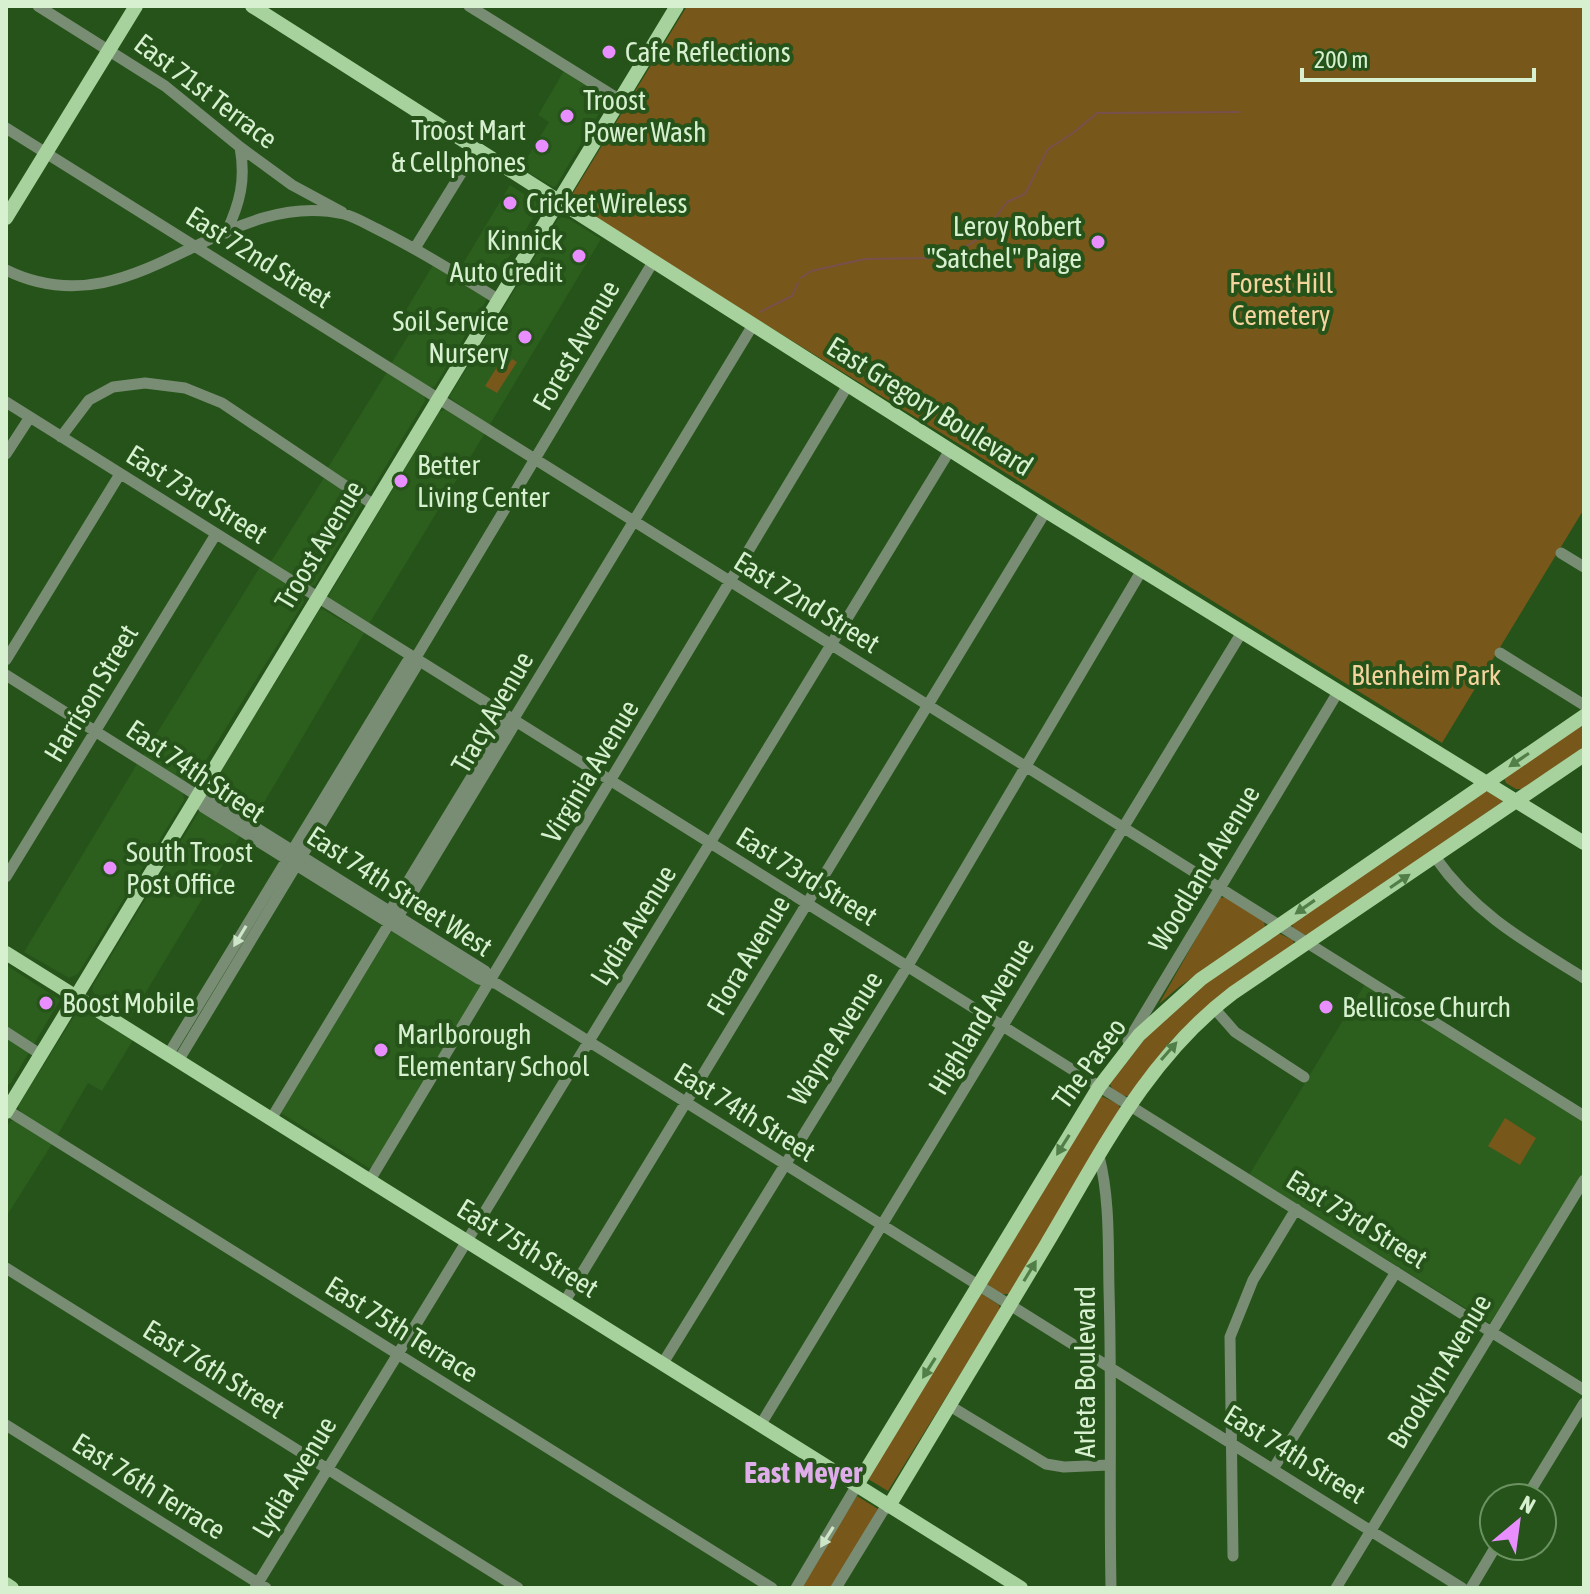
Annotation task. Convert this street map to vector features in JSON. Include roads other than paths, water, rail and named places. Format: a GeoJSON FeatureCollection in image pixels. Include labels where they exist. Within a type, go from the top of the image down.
{"type":"FeatureCollection","features":[{"type":"Feature","properties":{"kind":"main road"},"geometry":{"type":"LineString","coordinates":[[6,218],[136,6]]}},
{"type":"Feature","properties":{"kind":"main road","name":"East Gregory Boulevard"},"geometry":{"type":"LineString","coordinates":[[252,6],[1046,511],[1584,843]]}},
{"type":"Feature","properties":{"kind":"main road","name":"Troost Avenue"},"geometry":{"type":"LineString","coordinates":[[8,1103],[76,997],[677,6]]}},
{"type":"Feature","properties":{"kind":"main road","name":"The Paseo"},"geometry":{"type":"LineString","coordinates":[[857,1485],[1099,1087],[1139,1035],[1182,994],[1584,716]]}},
{"type":"Feature","properties":{"kind":"main road","name":"The Paseo"},"geometry":{"type":"LineString","coordinates":[[889,1506],[1099,1156],[1174,1045],[1214,1008],[1584,755]]}},
{"type":"Feature","properties":{"kind":"main road","name":"East 75th Street"},"geometry":{"type":"LineString","coordinates":[[6,953],[1021,1588]]}},
{"type":"Feature","properties":{"kind":"main road"},"geometry":{"type":"LineString","coordinates":[[6,1584],[12,1588]]}},
{"type":"Feature","properties":{"kind":"street","name":"East 71st Terrace"},"geometry":{"type":"LineString","coordinates":[[38,6],[165,86],[292,185],[415,248],[499,300]]}},
{"type":"Feature","properties":{"kind":"street"},"geometry":{"type":"LineString","coordinates":[[469,6],[620,100]]}},
{"type":"Feature","properties":{"kind":"street","name":"East 72nd Street"},"geometry":{"type":"LineString","coordinates":[[6,128],[1584,1116]]}},
{"type":"Feature","properties":{"kind":"street"},"geometry":{"type":"LineString","coordinates":[[226,233],[243,190],[244,168],[240,147]]}},
{"type":"Feature","properties":{"kind":"street"},"geometry":{"type":"LineString","coordinates":[[415,248],[476,149]]}},
{"type":"Feature","properties":{"kind":"street","name":"East 71st Terrace"},"geometry":{"type":"LineString","coordinates":[[6,270],[28,280],[71,288],[144,272],[253,220],[306,212],[344,214]]}},
{"type":"Feature","properties":{"kind":"street","name":"Forest Avenue"},"geometry":{"type":"LineString","coordinates":[[173,1058],[294,858],[407,662],[415,659],[653,262]]}},
{"type":"Feature","properties":{"kind":"street","name":"Tracy Avenue"},"geometry":{"type":"LineString","coordinates":[[271,1119],[392,918],[401,912],[513,727],[513,720],[753,325]]}},
{"type":"Feature","properties":{"kind":"street"},"geometry":{"type":"LineString","coordinates":[[61,437],[89,400],[113,387],[145,383],[185,388],[222,403],[374,505]]}},
{"type":"Feature","properties":{"kind":"street","name":"Virginia Avenue"},"geometry":{"type":"LineString","coordinates":[[370,1180],[492,982],[848,385]]}},
{"type":"Feature","properties":{"kind":"street","name":"East 73rd Street"},"geometry":{"type":"LineString","coordinates":[[6,402],[1584,1390]]}},
{"type":"Feature","properties":{"kind":"street"},"geometry":{"type":"LineString","coordinates":[[6,454],[30,417]]}},
{"type":"Feature","properties":{"kind":"street","name":"Lydia Avenue"},"geometry":{"type":"LineString","coordinates":[[260,1586],[466,1240],[950,450]]}},
{"type":"Feature","properties":{"kind":"street"},"geometry":{"type":"LineString","coordinates":[[6,660],[120,474]]}},
{"type":"Feature","properties":{"kind":"street","name":"Flora Avenue"},"geometry":{"type":"LineString","coordinates":[[565,1301],[1046,511]]}},
{"type":"Feature","properties":{"kind":"street","name":"Harrison Street"},"geometry":{"type":"LineString","coordinates":[[6,877],[216,534]]}},
{"type":"Feature","properties":{"kind":"street"},"geometry":{"type":"LineString","coordinates":[[1561,553],[1584,567]]}},
{"type":"Feature","properties":{"kind":"street","name":"Wayne Avenue"},"geometry":{"type":"LineString","coordinates":[[663,1363],[907,967],[1142,570]]}},
{"type":"Feature","properties":{"kind":"street","name":"Highland Avenue"},"geometry":{"type":"LineString","coordinates":[[761,1424],[1242,632]]}},
{"type":"Feature","properties":{"kind":"street"},"geometry":{"type":"LineString","coordinates":[[1500,653],[1584,705]]}},
{"type":"Feature","properties":{"kind":"street","name":"East 74th Street"},"geometry":{"type":"LineString","coordinates":[[6,675],[198,796]]}},
{"type":"Feature","properties":{"kind":"street","name":"Woodland Avenue"},"geometry":{"type":"LineString","coordinates":[[1112,1069],[1338,692]]}},
{"type":"Feature","properties":{"kind":"street","name":"East 74th Street West"},"geometry":{"type":"LineString","coordinates":[[198,796],[210,799],[294,858],[485,971],[492,982]]}},
{"type":"Feature","properties":{"kind":"street"},"geometry":{"type":"LineString","coordinates":[[1435,857],[1450,878],[1485,914],[1584,978]]}},
{"type":"Feature","properties":{"kind":"street","name":"East 74th Street"},"geometry":{"type":"LineString","coordinates":[[492,982],[1462,1588]]}},
{"type":"Feature","properties":{"kind":"street"},"geometry":{"type":"LineString","coordinates":[[1214,1008],[1235,1032],[1304,1077]]}},
{"type":"Feature","properties":{"kind":"street"},"geometry":{"type":"LineString","coordinates":[[6,1032],[40,1054]]}},
{"type":"Feature","properties":{"kind":"street","name":"East 75th Terrace"},"geometry":{"type":"LineString","coordinates":[[8,1103],[397,1354],[772,1588]]}},
{"type":"Feature","properties":{"kind":"street","name":"Arleta Boulevard"},"geometry":{"type":"LineString","coordinates":[[1099,1156],[1107,1210],[1111,1588]]}},
{"type":"Feature","properties":{"kind":"street","name":"Brooklyn Avenue"},"geometry":{"type":"LineString","coordinates":[[1336,1588],[1584,1180]]}},
{"type":"Feature","properties":{"kind":"street"},"geometry":{"type":"LineString","coordinates":[[1233,1556],[1230,1337],[1253,1280],[1296,1209]]}},
{"type":"Feature","properties":{"kind":"street","name":"East 76th Street"},"geometry":{"type":"LineString","coordinates":[[6,1268],[518,1588]]}},
{"type":"Feature","properties":{"kind":"street"},"geometry":{"type":"LineString","coordinates":[[1273,1469],[1396,1272]]}},
{"type":"Feature","properties":{"kind":"street"},"geometry":{"type":"LineString","coordinates":[[1536,1482],[1584,1403]]}},
{"type":"Feature","properties":{"kind":"street"},"geometry":{"type":"LineString","coordinates":[[950,1406],[1046,1464],[1064,1467],[1109,1465]]}},
{"type":"Feature","properties":{"kind":"street","name":"East 76th Terrace"},"geometry":{"type":"LineString","coordinates":[[6,1425],[260,1586]]}},
{"type":"Feature","properties":{"kind":"street","name":"The Paseo"},"geometry":{"type":"LineString","coordinates":[[796,1588],[857,1485]]}},
{"type":"Feature","properties":{"kind":"street","name":"The Paseo"},"geometry":{"type":"LineString","coordinates":[[836,1588],[889,1506]]}},
{"type":"Feature","properties":{"kind":"street"},"geometry":{"type":"LineString","coordinates":[[1471,1588],[1486,1562]]}},
{"type":"Feature","properties":{"kind":"waterway"},"geometry":{"type":"LineString","coordinates":[[801,278],[811,271],[865,259],[937,258],[961,250],[982,236],[1007,202],[1025,194],[1048,149],[1097,113],[1239,112]]}},
{"type":"Feature","properties":{"kind":"waterway"},"geometry":{"type":"LineString","coordinates":[[760,312],[792,296],[798,283]]}},
{"type":"Feature","properties":{"kind":"place","name":"Cafe Reflections"},"geometry":{"type":"Point","coordinates":[609,52]}},
{"type":"Feature","properties":{"kind":"place","name":"Troost Power Wash"},"geometry":{"type":"Point","coordinates":[567,116]}},
{"type":"Feature","properties":{"kind":"place","name":"Troost Mart & Cellphones"},"geometry":{"type":"Point","coordinates":[542,146]}},
{"type":"Feature","properties":{"kind":"place","name":"Cricket Wireless"},"geometry":{"type":"Point","coordinates":[510,203]}},
{"type":"Feature","properties":{"kind":"place","name":"Leroy Robert \"Satchel\" Paige"},"geometry":{"type":"Point","coordinates":[1098,242]}},
{"type":"Feature","properties":{"kind":"place","name":"Kinnick Auto Credit"},"geometry":{"type":"Point","coordinates":[579,256]}},
{"type":"Feature","properties":{"kind":"place","name":"Soil Service Nursery"},"geometry":{"type":"Point","coordinates":[525,337]}},
{"type":"Feature","properties":{"kind":"place","name":"Better Living Center"},"geometry":{"type":"Point","coordinates":[401,481]}},
{"type":"Feature","properties":{"kind":"place","name":"South Troost Post Office"},"geometry":{"type":"Point","coordinates":[110,868]}},
{"type":"Feature","properties":{"kind":"place","name":"Boost Mobile"},"geometry":{"type":"Point","coordinates":[46,1003]}},
{"type":"Feature","properties":{"kind":"place","name":"Bellicose Church"},"geometry":{"type":"Point","coordinates":[1326,1007]}},
{"type":"Feature","properties":{"kind":"place","name":"Marlborough Elementary School"},"geometry":{"type":"Point","coordinates":[381,1050]}},
{"type":"Feature","properties":{"kind":"district","name":"East Meyer"},"geometry":{"type":"Point","coordinates":[803,1472]}},
{"type":"Feature","properties":{"kind":"park label","name":"Forest Hill Cemetery"},"geometry":{"type":"Point","coordinates":[1281,299]}},
{"type":"Feature","properties":{"kind":"park label","name":"Blenheim Park"},"geometry":{"type":"Point","coordinates":[1426,675]}}]}
